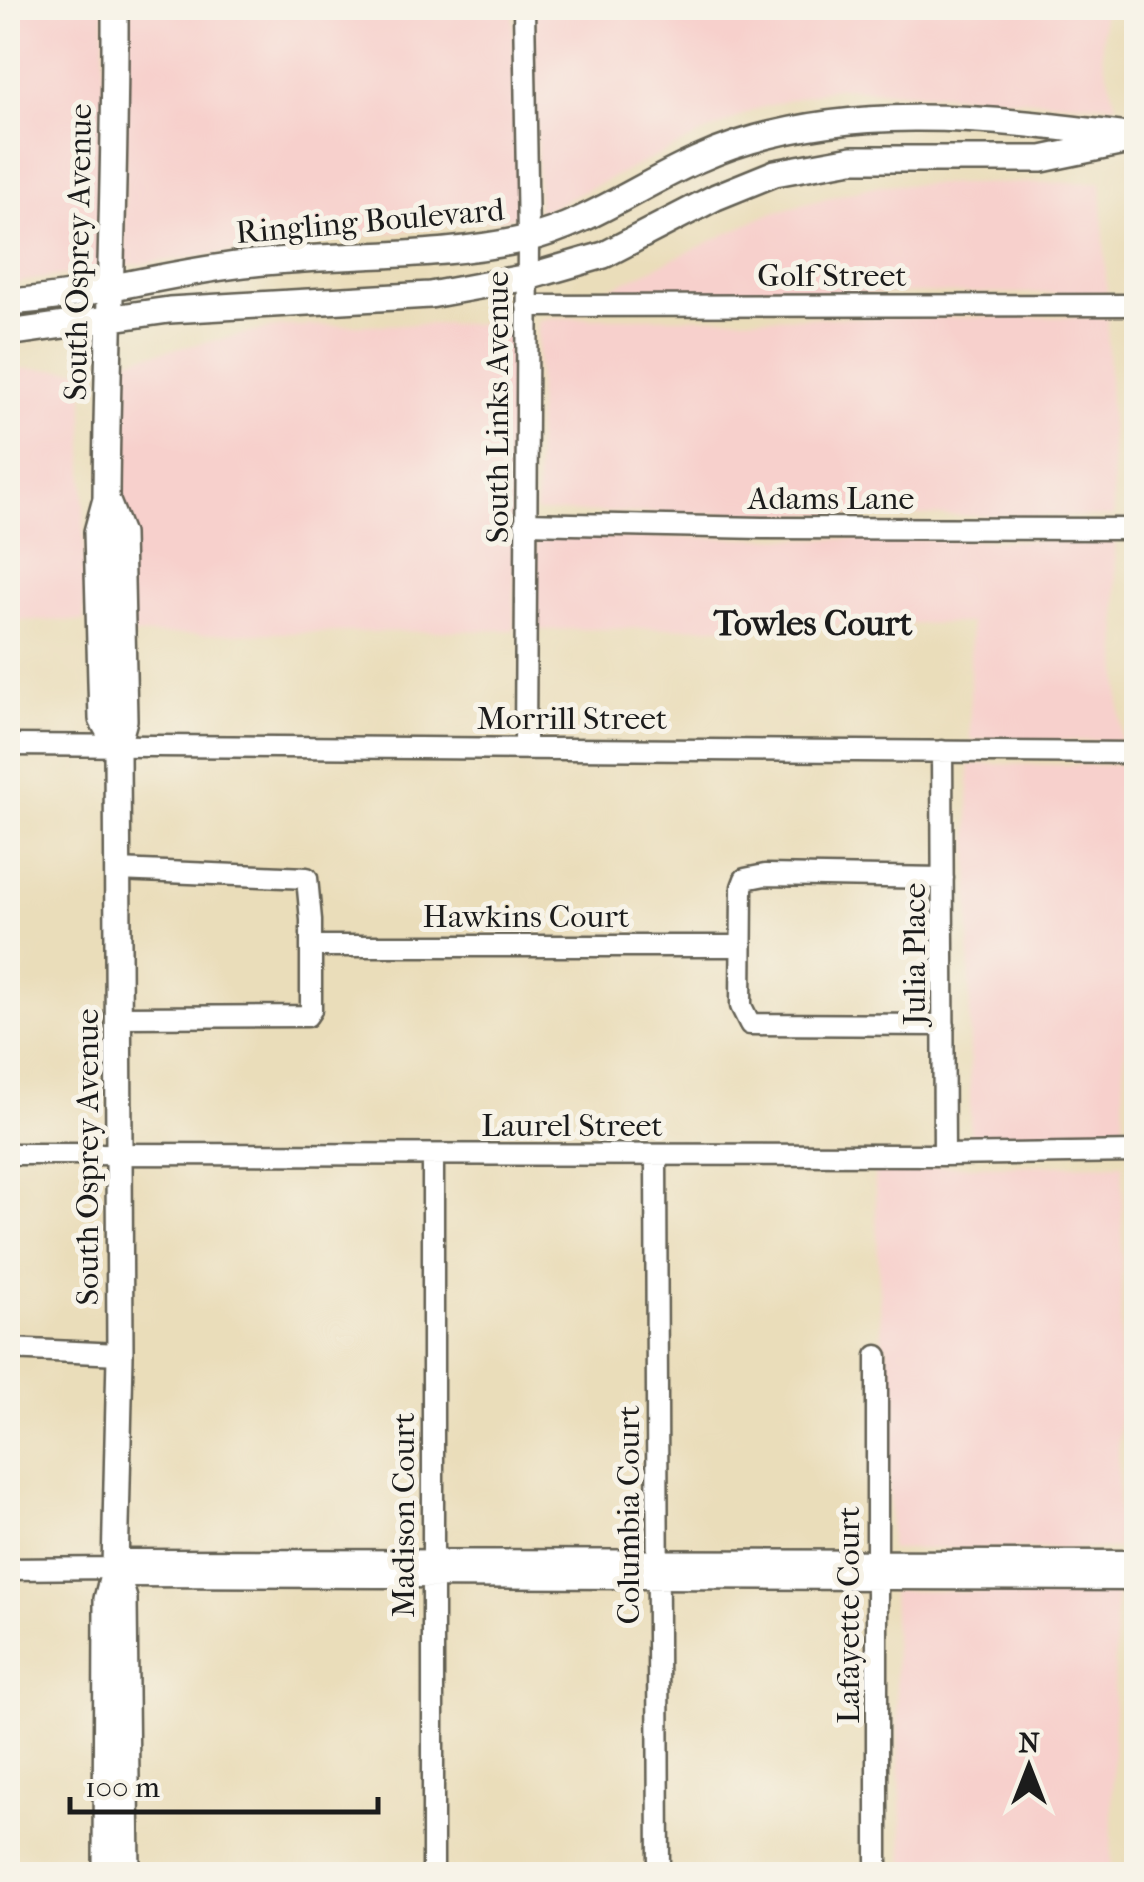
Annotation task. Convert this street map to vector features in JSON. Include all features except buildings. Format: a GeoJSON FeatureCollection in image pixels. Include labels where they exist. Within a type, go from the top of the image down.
{"type":"FeatureCollection","features":[{"type":"Feature","properties":{"kind":"street","name":"South Osprey Avenue"},"geometry":{"type":"LineString","coordinates":[[106,1874],[107,1599],[115,1568],[120,1354],[117,746],[124,720],[120,534],[106,499],[109,287],[116,180],[115,8]]}},
{"type":"Feature","properties":{"kind":"street","name":"South Links Avenue"},"geometry":{"type":"LineString","coordinates":[[524,8],[528,238],[524,747]]}},
{"type":"Feature","properties":{"kind":"street","name":"Ringling Boulevard"},"geometry":{"type":"LineString","coordinates":[[8,302],[49,300],[254,263],[442,253],[528,238],[622,199],[697,160],[767,134],[837,121],[1032,123],[1136,138]]}},
{"type":"Feature","properties":{"kind":"street","name":"Ringling Boulevard"},"geometry":{"type":"LineString","coordinates":[[8,333],[168,310],[430,295],[528,277],[604,256],[716,198],[775,173],[852,158],[1042,158],[1136,138]]}},
{"type":"Feature","properties":{"kind":"street","name":"Golf Street"},"geometry":{"type":"LineString","coordinates":[[527,306],[1136,305]]}},
{"type":"Feature","properties":{"kind":"street","name":"Adams Lane"},"geometry":{"type":"LineString","coordinates":[[526,524],[1136,529]]}},
{"type":"Feature","properties":{"kind":"street","name":"Morrill Street"},"geometry":{"type":"LineString","coordinates":[[8,745],[1136,753]]}},
{"type":"Feature","properties":{"kind":"street","name":"Julia Place"},"geometry":{"type":"LineString","coordinates":[[942,751],[944,1156]]}},
{"type":"Feature","properties":{"kind":"street"},"geometry":{"type":"LineString","coordinates":[[118,870],[300,875],[306,878],[312,946],[308,1016],[120,1017]]}},
{"type":"Feature","properties":{"kind":"street"},"geometry":{"type":"LineString","coordinates":[[943,878],[750,876],[742,887],[741,1006],[750,1024],[944,1025]]}},
{"type":"Feature","properties":{"kind":"street","name":"Hawkins Court"},"geometry":{"type":"LineString","coordinates":[[312,946],[741,946]]}},
{"type":"Feature","properties":{"kind":"street","name":"Laurel Street"},"geometry":{"type":"LineString","coordinates":[[8,1154],[944,1156],[1136,1152]]}},
{"type":"Feature","properties":{"kind":"street","name":"Madison Court"},"geometry":{"type":"LineString","coordinates":[[433,1874],[434,1155]]}},
{"type":"Feature","properties":{"kind":"street","name":"Columbia Court"},"geometry":{"type":"LineString","coordinates":[[656,1155],[659,1874]]}},
{"type":"Feature","properties":{"kind":"street"},"geometry":{"type":"LineString","coordinates":[[8,1349],[120,1354]]}},
{"type":"Feature","properties":{"kind":"street","name":"Lafayette Court"},"geometry":{"type":"LineString","coordinates":[[877,1356],[878,1874]]}},
{"type":"Feature","properties":{"kind":"street"},"geometry":{"type":"LineString","coordinates":[[879,1570],[1136,1560]]}},
{"type":"Feature","properties":{"kind":"street","name":"South Osprey Avenue"},"geometry":{"type":"LineString","coordinates":[[115,1568],[124,1599],[128,1874]]}},
{"type":"Feature","properties":{"kind":"street"},"geometry":{"type":"LineString","coordinates":[[8,1569],[879,1570],[1136,1580]]}},
{"type":"Feature","properties":{"kind":"shaded area"},"geometry":{"type":"Polygon","coordinates":[[[8,8],[104,8],[103,269],[8,284],[8,8]]]}},
{"type":"Feature","properties":{"kind":"shaded area"},"geometry":{"type":"Polygon","coordinates":[[[126,8],[513,8],[517,217],[124,266],[126,8]]]}},
{"type":"Feature","properties":{"kind":"shaded area"},"geometry":{"type":"Polygon","coordinates":[[[534,8],[1103,8],[1102,54],[1116,105],[835,88],[756,109],[538,213],[534,8]]]}},
{"type":"Feature","properties":{"kind":"shaded area"},"geometry":{"type":"Polygon","coordinates":[[[1101,182],[1107,293],[598,294],[773,212],[879,185],[1101,182]]]}},
{"type":"Feature","properties":{"kind":"shaded area"},"geometry":{"type":"Polygon","coordinates":[[[1107,317],[1114,517],[536,512],[538,322],[547,318],[1107,317]]]}},
{"type":"Feature","properties":{"kind":"shaded area"},"geometry":{"type":"Polygon","coordinates":[[[516,323],[514,630],[133,635],[117,491],[118,361],[282,326],[516,323]]]}},
{"type":"Feature","properties":{"kind":"shaded area"},"geometry":{"type":"Polygon","coordinates":[[[8,368],[84,370],[84,621],[8,620],[8,368]]]}},
{"type":"Feature","properties":{"kind":"shaded area"},"geometry":{"type":"Polygon","coordinates":[[[536,536],[1115,541],[1121,741],[970,740],[970,623],[536,630],[536,536]]]}},
{"type":"Feature","properties":{"kind":"shaded area"},"geometry":{"type":"Polygon","coordinates":[[[969,764],[1122,765],[1127,920],[1123,1140],[970,1143],[969,764]]]}},
{"type":"Feature","properties":{"kind":"shaded area"},"geometry":{"type":"Polygon","coordinates":[[[1123,1164],[1117,1549],[890,1549],[887,1345],[882,1344],[874,1167],[1123,1164]]]}},
{"type":"Feature","properties":{"kind":"shaded area"},"geometry":{"type":"Polygon","coordinates":[[[892,1591],[1116,1591],[1111,1874],[904,1874],[892,1591]]]}},
{"type":"Feature","properties":{"kind":"district","name":"Towles Court"},"geometry":{"type":"Point","coordinates":[813,623]}}]}
